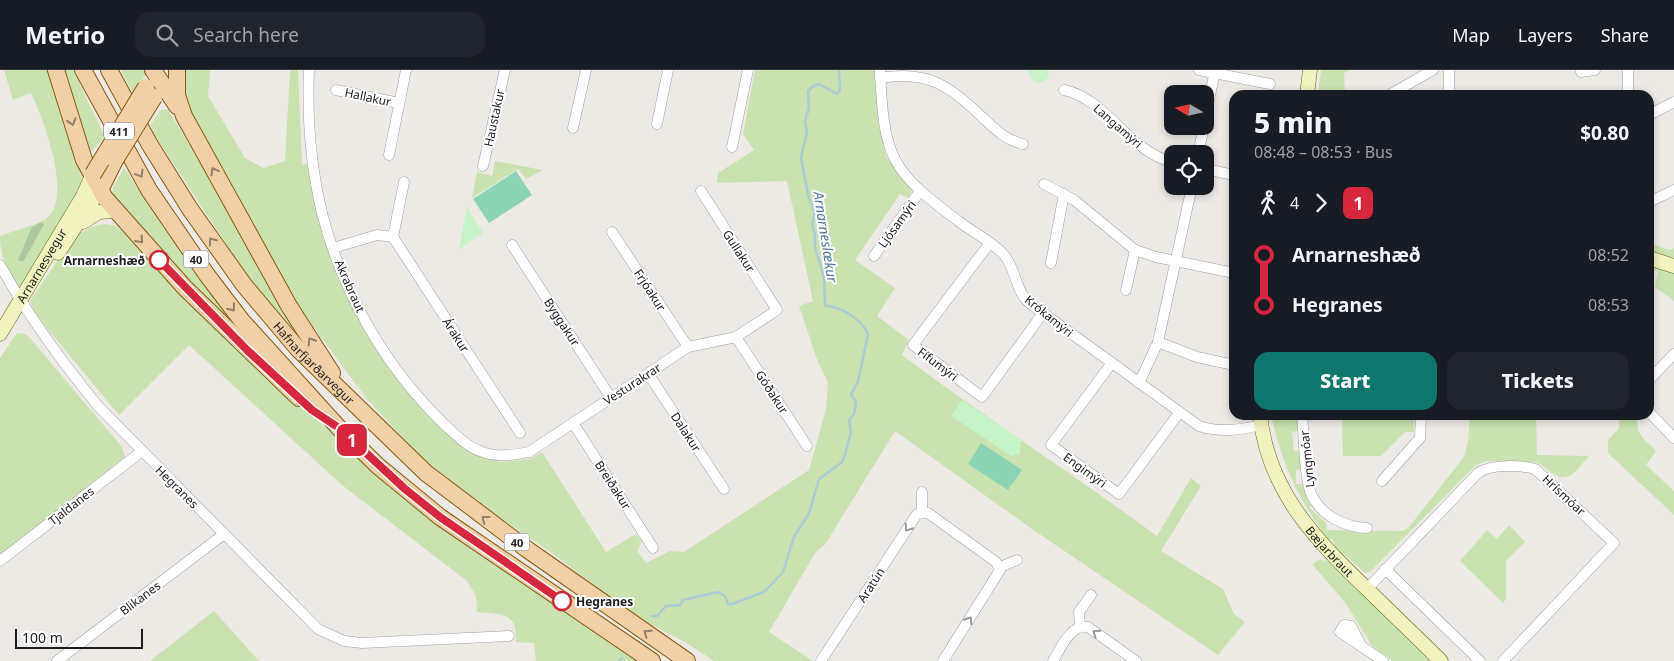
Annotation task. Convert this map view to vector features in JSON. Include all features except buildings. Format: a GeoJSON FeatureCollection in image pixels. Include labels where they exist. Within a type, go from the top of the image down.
{"type":"FeatureCollection","features":[{"type":"Feature","properties":{"kind":"main road"},"geometry":{"type":"LineString","coordinates":[[56,70],[84,160],[114,211],[185,288],[247,350],[312,410],[339,428]]}},
{"type":"Feature","properties":{"kind":"main road","name":"Hafnarfjarðarvegur"},"geometry":{"type":"LineString","coordinates":[[83,70],[149,190],[207,275],[257,338],[339,428],[378,466],[440,517],[652,661]]}},
{"type":"Feature","properties":{"kind":"main road","name":"Hafnarfjarðarvegur"},"geometry":{"type":"LineString","coordinates":[[109,70],[171,181],[244,285],[298,349],[358,410],[426,473],[486,520],[687,661]]}},
{"type":"Feature","properties":{"kind":"main road"},"geometry":{"type":"LineString","coordinates":[[177,70],[177,95],[184,116]]}},
{"type":"Feature","properties":{"kind":"main road"},"geometry":{"type":"LineString","coordinates":[[156,79],[184,116],[289,306],[358,410]]}},
{"type":"Feature","properties":{"kind":"main road","name":"Arnarnesvegur"},"geometry":{"type":"LineString","coordinates":[[97,181],[156,79]]}},
{"type":"Feature","properties":{"kind":"main road","name":"Arnarnesvegur"},"geometry":{"type":"LineString","coordinates":[[97,181],[115,160],[156,79]]}},
{"type":"Feature","properties":{"kind":"street","name":"Akrabraut"},"geometry":{"type":"LineString","coordinates":[[309,70],[309,108],[313,160],[322,212],[333,248],[355,301],[393,365],[431,411],[473,448],[488,454]]}},
{"type":"Feature","properties":{"kind":"street","name":"Hallakur"},"geometry":{"type":"LineString","coordinates":[[389,155],[406,70]]}},
{"type":"Feature","properties":{"kind":"street","name":"Haustakur"},"geometry":{"type":"LineString","coordinates":[[483,166],[504,70]]}},
{"type":"Feature","properties":{"kind":"street"},"geometry":{"type":"LineString","coordinates":[[573,128],[586,70]]}},
{"type":"Feature","properties":{"kind":"street"},"geometry":{"type":"LineString","coordinates":[[657,124],[668,70]]}},
{"type":"Feature","properties":{"kind":"street"},"geometry":{"type":"LineString","coordinates":[[732,147],[748,70]]}},
{"type":"Feature","properties":{"kind":"street"},"geometry":{"type":"LineString","coordinates":[[1200,70],[1215,71],[1270,84]]}},
{"type":"Feature","properties":{"kind":"street"},"geometry":{"type":"LineString","coordinates":[[1308,90],[1310,70]]}},
{"type":"Feature","properties":{"kind":"street"},"geometry":{"type":"LineString","coordinates":[[1398,90],[1433,70]]}},
{"type":"Feature","properties":{"kind":"street"},"geometry":{"type":"LineString","coordinates":[[1449,70],[1449,90]]}},
{"type":"Feature","properties":{"kind":"street"},"geometry":{"type":"LineString","coordinates":[[1581,72],[1594,70]]}},
{"type":"Feature","properties":{"kind":"street"},"geometry":{"type":"LineString","coordinates":[[1628,70],[1628,90]]}},
{"type":"Feature","properties":{"kind":"street"},"geometry":{"type":"LineString","coordinates":[[1212,85],[1215,71]]}},
{"type":"Feature","properties":{"kind":"street","name":"Krókamýri"},"geometry":{"type":"LineString","coordinates":[[1023,144],[1002,135],[963,99],[939,82],[928,78],[901,74],[880,74],[884,129],[889,148],[902,173],[920,191],[1006,258],[1025,299],[1111,364],[1199,426],[1222,431],[1236,431],[1260,420]]}},
{"type":"Feature","properties":{"kind":"street","name":"Hallakur"},"geometry":{"type":"LineString","coordinates":[[336,90],[399,103]]}},
{"type":"Feature","properties":{"kind":"street","name":"Langamýri"},"geometry":{"type":"LineString","coordinates":[[1064,90],[1081,94],[1142,148],[1164,158]]}},
{"type":"Feature","properties":{"kind":"street"},"geometry":{"type":"LineString","coordinates":[[1654,112],[1674,102]]}},
{"type":"Feature","properties":{"kind":"street"},"geometry":{"type":"LineString","coordinates":[[1214,171],[1229,174]]}},
{"type":"Feature","properties":{"kind":"street","name":"Arnarnesvegur"},"geometry":{"type":"LineString","coordinates":[[21,301],[36,284],[78,225],[97,181]]}},
{"type":"Feature","properties":{"kind":"street","name":"Arnarnesvegur"},"geometry":{"type":"LineString","coordinates":[[21,301],[83,196],[97,181]]}},
{"type":"Feature","properties":{"kind":"street"},"geometry":{"type":"LineString","coordinates":[[333,248],[373,236],[393,237],[404,182]]}},
{"type":"Feature","properties":{"kind":"street"},"geometry":{"type":"LineString","coordinates":[[1044,184],[1064,194],[1135,250],[1229,272]]}},
{"type":"Feature","properties":{"kind":"street"},"geometry":{"type":"LineString","coordinates":[[1654,200],[1674,190]]}},
{"type":"Feature","properties":{"kind":"street","name":"Gullakur"},"geometry":{"type":"LineString","coordinates":[[701,191],[777,310]]}},
{"type":"Feature","properties":{"kind":"street","name":"Ljósamýri"},"geometry":{"type":"LineString","coordinates":[[874,256],[920,191]]}},
{"type":"Feature","properties":{"kind":"street"},"geometry":{"type":"LineString","coordinates":[[1051,262],[1064,194]]}},
{"type":"Feature","properties":{"kind":"street"},"geometry":{"type":"LineString","coordinates":[[1139,383],[1158,342],[1190,195]]}},
{"type":"Feature","properties":{"kind":"street"},"geometry":{"type":"LineString","coordinates":[[78,225],[99,212],[114,211]]}},
{"type":"Feature","properties":{"kind":"street","name":"Frjóakur"},"geometry":{"type":"LineString","coordinates":[[612,232],[688,347]]}},
{"type":"Feature","properties":{"kind":"street","name":"Árakur"},"geometry":{"type":"LineString","coordinates":[[393,237],[520,434]]}},
{"type":"Feature","properties":{"kind":"street","name":"Fífumýri"},"geometry":{"type":"LineString","coordinates":[[989,244],[913,345],[982,397],[1043,314]]}},
{"type":"Feature","properties":{"kind":"street","name":"Byggakur"},"geometry":{"type":"LineString","coordinates":[[512,245],[611,398]]}},
{"type":"Feature","properties":{"kind":"street"},"geometry":{"type":"LineString","coordinates":[[1126,290],[1135,250]]}},
{"type":"Feature","properties":{"kind":"street"},"geometry":{"type":"LineString","coordinates":[[1654,260],[1674,266]]}},
{"type":"Feature","properties":{"kind":"street","name":"Hegranes"},"geometry":{"type":"LineString","coordinates":[[0,265],[21,301],[68,370],[141,452],[311,623],[335,638],[353,642],[370,643],[509,636]]}},
{"type":"Feature","properties":{"kind":"street"},"geometry":{"type":"LineString","coordinates":[[0,334],[21,301]]}},
{"type":"Feature","properties":{"kind":"street","name":"Vesturakrar"},"geometry":{"type":"LineString","coordinates":[[488,454],[507,456],[529,452],[649,375],[688,347],[736,337],[777,310]]}},
{"type":"Feature","properties":{"kind":"street","name":"Góðakur"},"geometry":{"type":"LineString","coordinates":[[736,337],[807,446]]}},
{"type":"Feature","properties":{"kind":"street"},"geometry":{"type":"LineString","coordinates":[[1158,342],[1197,357],[1229,364]]}},
{"type":"Feature","properties":{"kind":"street"},"geometry":{"type":"LineString","coordinates":[[1654,375],[1674,354]]}},
{"type":"Feature","properties":{"kind":"street","name":"Engimýri"},"geometry":{"type":"LineString","coordinates":[[1111,364],[1051,445],[1099,480],[1119,494],[1179,413]]}},
{"type":"Feature","properties":{"kind":"street","name":"Dalakur"},"geometry":{"type":"LineString","coordinates":[[649,375],[724,489]]}},
{"type":"Feature","properties":{"kind":"street"},"geometry":{"type":"LineString","coordinates":[[1654,417],[1674,438]]}},
{"type":"Feature","properties":{"kind":"street","name":"Bæjarbraut"},"geometry":{"type":"LineString","coordinates":[[1260,420],[1281,486],[1296,513],[1328,552],[1441,661]]}},
{"type":"Feature","properties":{"kind":"street","name":"Lyngmóar"},"geometry":{"type":"LineString","coordinates":[[1302,420],[1309,487],[1313,498],[1339,522],[1352,527],[1367,528]]}},
{"type":"Feature","properties":{"kind":"street"},"geometry":{"type":"LineString","coordinates":[[1382,481],[1420,438],[1421,420]]}},
{"type":"Feature","properties":{"kind":"street","name":"Breiðakur"},"geometry":{"type":"LineString","coordinates":[[573,423],[653,548]]}},
{"type":"Feature","properties":{"kind":"street","name":"Tjaldanes"},"geometry":{"type":"LineString","coordinates":[[0,561],[141,452]]}},
{"type":"Feature","properties":{"kind":"street","name":"Hrísmóar"},"geometry":{"type":"LineString","coordinates":[[1367,589],[1482,470],[1528,467],[1538,471],[1614,543],[1502,661]]}},
{"type":"Feature","properties":{"kind":"street"},"geometry":{"type":"LineString","coordinates":[[922,492],[922,513],[928,513],[996,562],[1000,567],[999,575],[942,661]]}},
{"type":"Feature","properties":{"kind":"street","name":"Aratún"},"geometry":{"type":"LineString","coordinates":[[821,661],[917,514],[922,513]]}},
{"type":"Feature","properties":{"kind":"street","name":"Blikanes"},"geometry":{"type":"LineString","coordinates":[[57,661],[224,534]]}},
{"type":"Feature","properties":{"kind":"street"},"geometry":{"type":"LineString","coordinates":[[1000,567],[1017,560]]}},
{"type":"Feature","properties":{"kind":"street"},"geometry":{"type":"LineString","coordinates":[[1385,569],[1480,661]]}},
{"type":"Feature","properties":{"kind":"street"},"geometry":{"type":"LineString","coordinates":[[1080,626],[1079,612],[1091,595]]}},
{"type":"Feature","properties":{"kind":"street"},"geometry":{"type":"LineString","coordinates":[[1053,661],[1072,631],[1080,626],[1088,627],[1136,661]]}},
{"type":"Feature","properties":{"kind":"street"},"geometry":{"type":"LineString","coordinates":[[1362,647],[1382,661]]}},
{"type":"Feature","properties":{"kind":"green space"},"geometry":{"type":"Polygon","coordinates":[[[4,70],[49,70],[84,179],[26,282],[19,287],[5,263],[1,250],[0,236],[47,218],[54,207],[57,193],[57,175],[48,138],[31,93],[13,100],[4,70]]]}},
{"type":"Feature","properties":{"kind":"green space"},"geometry":{"type":"Polygon","coordinates":[[[62,70],[73,70],[105,137],[89,154],[62,70]]]}},
{"type":"Feature","properties":{"kind":"green space"},"geometry":{"type":"Polygon","coordinates":[[[121,70],[144,70],[146,73],[134,96],[121,70]]]}},
{"type":"Feature","properties":{"kind":"green space"},"geometry":{"type":"Polygon","coordinates":[[[180,70],[210,70],[208,96],[245,158],[263,168],[285,161],[290,70],[298,70],[302,165],[307,164],[326,241],[415,400],[483,457],[500,462],[530,459],[542,452],[606,552],[636,534],[641,541],[638,552],[646,563],[670,551],[684,552],[809,470],[826,409],[828,383],[816,357],[799,306],[813,301],[787,181],[717,183],[718,173],[754,150],[743,134],[755,70],[876,70],[878,120],[886,156],[913,189],[908,198],[900,194],[855,260],[895,288],[877,316],[909,340],[902,355],[1157,536],[1191,478],[1201,486],[1161,551],[1223,589],[1234,614],[1245,622],[1218,655],[1032,529],[895,431],[826,543],[815,553],[769,632],[813,661],[714,661],[688,644],[634,615],[549,551],[484,507],[421,457],[366,398],[298,306],[187,114],[180,70]]]}},
{"type":"Feature","properties":{"kind":"green space"},"geometry":{"type":"Polygon","coordinates":[[[1026,70],[1049,70],[1048,78],[1040,83],[1034,81],[1026,70]]]}},
{"type":"Feature","properties":{"kind":"green space"},"geometry":{"type":"Polygon","coordinates":[[[1321,70],[1350,70],[1344,73],[1345,90],[1319,90],[1321,70]]]}},
{"type":"Feature","properties":{"kind":"green space"},"geometry":{"type":"Polygon","coordinates":[[[168,109],[315,357],[266,305],[158,140],[150,125],[161,110],[168,109]]]}},
{"type":"Feature","properties":{"kind":"green space"},"geometry":{"type":"Polygon","coordinates":[[[495,161],[543,170],[526,179],[518,169],[472,198],[477,172],[492,176],[495,161]]]}},
{"type":"Feature","properties":{"kind":"green space"},"geometry":{"type":"Polygon","coordinates":[[[124,168],[184,257],[264,358],[173,265],[112,194],[113,187],[124,168]]]}},
{"type":"Feature","properties":{"kind":"green space"},"geometry":{"type":"Polygon","coordinates":[[[516,171],[532,195],[489,223],[473,199],[516,171]]]}},
{"type":"Feature","properties":{"kind":"green space"},"geometry":{"type":"Polygon","coordinates":[[[467,207],[483,233],[459,249],[467,207]]]}},
{"type":"Feature","properties":{"kind":"green space"},"geometry":{"type":"Polygon","coordinates":[[[42,222],[44,224],[23,262],[18,260],[32,227],[42,222]]]}},
{"type":"Feature","properties":{"kind":"green space"},"geometry":{"type":"Polygon","coordinates":[[[106,224],[117,226],[207,318],[302,407],[358,456],[642,661],[536,661],[534,643],[516,642],[516,632],[511,620],[500,614],[477,612],[476,596],[467,581],[342,485],[189,345],[119,415],[36,315],[30,301],[74,240],[92,227],[106,224]]]}},
{"type":"Feature","properties":{"kind":"green space"},"geometry":{"type":"Polygon","coordinates":[[[1654,245],[1670,250],[1674,248],[1674,258],[1654,252],[1654,245]]]}},
{"type":"Feature","properties":{"kind":"green space"},"geometry":{"type":"Polygon","coordinates":[[[1654,266],[1674,272],[1674,301],[1655,287],[1658,271],[1654,271],[1654,266]]]}},
{"type":"Feature","properties":{"kind":"green space"},"geometry":{"type":"Polygon","coordinates":[[[17,333],[25,334],[29,337],[122,447],[125,457],[0,556],[0,358],[17,333]]]}},
{"type":"Feature","properties":{"kind":"green space"},"geometry":{"type":"Polygon","coordinates":[[[962,400],[1021,440],[1020,454],[1011,456],[951,416],[962,400]]]}},
{"type":"Feature","properties":{"kind":"green space"},"geometry":{"type":"Polygon","coordinates":[[[1272,420],[1299,420],[1300,431],[1292,432],[1294,451],[1302,451],[1304,469],[1296,470],[1296,484],[1304,484],[1313,503],[1309,507],[1326,523],[1327,530],[1403,531],[1409,527],[1464,457],[1468,442],[1470,420],[1536,420],[1537,455],[1589,456],[1575,472],[1566,477],[1555,475],[1542,465],[1534,462],[1487,461],[1476,465],[1370,572],[1365,573],[1335,546],[1332,539],[1328,539],[1308,510],[1292,480],[1272,420]]]}},
{"type":"Feature","properties":{"kind":"green space"},"geometry":{"type":"Polygon","coordinates":[[[1342,420],[1414,420],[1414,432],[1405,432],[1381,456],[1343,456],[1342,420]]]}},
{"type":"Feature","properties":{"kind":"green space"},"geometry":{"type":"Polygon","coordinates":[[[1619,420],[1637,420],[1639,432],[1656,451],[1646,465],[1674,491],[1674,515],[1608,453],[1608,440],[1619,428],[1619,420]]]}},
{"type":"Feature","properties":{"kind":"green space"},"geometry":{"type":"Polygon","coordinates":[[[981,443],[1022,470],[1008,490],[968,464],[981,443]]]}},
{"type":"Feature","properties":{"kind":"green space"},"geometry":{"type":"Polygon","coordinates":[[[1509,525],[1525,542],[1506,561],[1506,599],[1503,603],[1460,561],[1487,530],[1497,539],[1509,525]]]}},
{"type":"Feature","properties":{"kind":"green space"},"geometry":{"type":"Polygon","coordinates":[[[1319,560],[1330,561],[1436,661],[1393,661],[1373,647],[1344,601],[1312,564],[1319,560]]]}},
{"type":"Feature","properties":{"kind":"green space"},"geometry":{"type":"Polygon","coordinates":[[[214,611],[259,661],[150,661],[214,611]]]}},
{"type":"Feature","properties":{"kind":"waterway","name":"Arnarneslækur"},"geometry":{"type":"LineString","coordinates":[[652,616],[657,616],[666,606],[680,605],[683,600],[718,592],[725,596],[728,604],[764,592],[783,572],[794,537],[809,513],[819,479],[841,463],[844,458],[851,432],[849,420],[854,414],[856,402],[851,394],[858,382],[868,334],[856,319],[844,311],[826,306],[824,278],[815,247],[815,235],[812,224],[815,213],[809,199],[801,158],[807,132],[805,121],[809,108],[808,91],[819,84],[837,94],[840,90],[839,70]]}},
{"type":"Feature","properties":{"kind":"waterway","name":"Arnarneslækur"},"geometry":{"type":"LineString","coordinates":[[619,661],[622,658]]}},
{"type":"Feature","properties":{"kind":"bus line","name":"1"},"geometry":{"type":"LineString","coordinates":[[159,260],[247,350],[312,410],[339,428],[405,489],[440,517],[501,557],[562,601]]}},
{"type":"Feature","properties":{"kind":"place","name":"Arnarneshæð"},"geometry":{"type":"Point","coordinates":[159,260]}},
{"type":"Feature","properties":{"kind":"place","name":"Hegranes"},"geometry":{"type":"Point","coordinates":[562,601]}}]}
